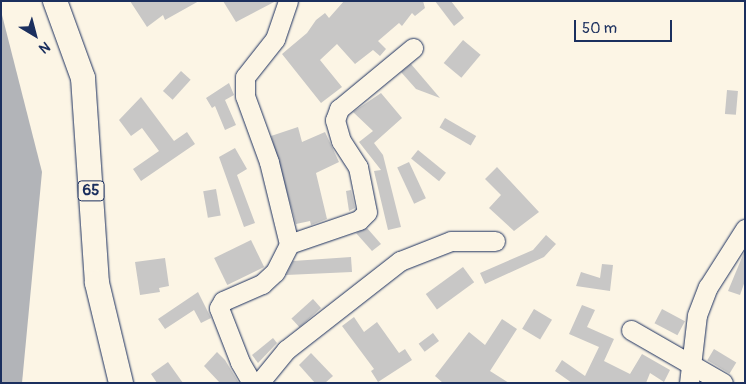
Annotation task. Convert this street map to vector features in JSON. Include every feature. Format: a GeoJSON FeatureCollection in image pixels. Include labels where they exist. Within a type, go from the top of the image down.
{"type":"FeatureCollection","features":[{"type":"Feature","properties":{"kind":"main road","name":"65"},"geometry":{"type":"LineString","coordinates":[[56,1],[83,78],[97,283],[121,383]]}},
{"type":"Feature","properties":{"kind":"street"},"geometry":{"type":"LineString","coordinates":[[252,383],[240,362],[219,308],[223,301],[262,284],[275,272],[289,244],[269,162],[245,96],[245,76],[275,39],[288,1]]}},
{"type":"Feature","properties":{"kind":"street"},"geometry":{"type":"LineString","coordinates":[[289,244],[359,220],[367,212],[358,167],[341,141],[335,120],[339,109],[413,48]]}},
{"type":"Feature","properties":{"kind":"street"},"geometry":{"type":"LineString","coordinates":[[690,374],[697,315],[708,287],[745,229]]}},
{"type":"Feature","properties":{"kind":"street"},"geometry":{"type":"LineString","coordinates":[[259,383],[286,350],[400,261],[451,241],[496,241]]}},
{"type":"Feature","properties":{"kind":"street"},"geometry":{"type":"LineString","coordinates":[[631,330],[690,374],[724,383]]}},
{"type":"Feature","properties":{"kind":"shaded area"},"geometry":{"type":"Polygon","coordinates":[[[1,11],[42,172],[22,383],[1,383],[1,11]]]}},
{"type":"Feature","properties":{"kind":"building"},"geometry":{"type":"Polygon","coordinates":[[[130,1],[199,1],[165,20],[163,15],[147,27],[130,1]]]}},
{"type":"Feature","properties":{"kind":"building"},"geometry":{"type":"Polygon","coordinates":[[[223,1],[276,1],[236,22],[223,1]]]}},
{"type":"Feature","properties":{"kind":"building"},"geometry":{"type":"Polygon","coordinates":[[[344,1],[423,1],[425,8],[415,16],[412,13],[402,26],[399,23],[378,41],[386,49],[380,56],[373,50],[355,64],[337,44],[320,60],[342,87],[321,103],[282,54],[307,33],[316,20],[325,13],[329,18],[344,1]]]}},
{"type":"Feature","properties":{"kind":"building"},"geometry":{"type":"Polygon","coordinates":[[[435,1],[451,1],[464,18],[454,26],[435,1]]]}},
{"type":"Feature","properties":{"kind":"building"},"geometry":{"type":"Polygon","coordinates":[[[463,40],[481,55],[461,78],[444,63],[463,40]]]}},
{"type":"Feature","properties":{"kind":"building"},"geometry":{"type":"Polygon","coordinates":[[[411,64],[440,98],[416,89],[401,72],[411,64]]]}},
{"type":"Feature","properties":{"kind":"building"},"geometry":{"type":"Polygon","coordinates":[[[181,71],[191,80],[173,100],[163,91],[181,71]]]}},
{"type":"Feature","properties":{"kind":"building"},"geometry":{"type":"Polygon","coordinates":[[[229,83],[234,95],[225,100],[236,125],[225,130],[215,106],[212,108],[206,98],[229,83]]]}},
{"type":"Feature","properties":{"kind":"building"},"geometry":{"type":"Polygon","coordinates":[[[727,90],[738,91],[736,115],[725,114],[727,90]]]}},
{"type":"Feature","properties":{"kind":"building"},"geometry":{"type":"Polygon","coordinates":[[[381,93],[402,118],[374,143],[383,155],[401,227],[388,230],[374,171],[381,170],[359,142],[373,131],[353,112],[381,93]]]}},
{"type":"Feature","properties":{"kind":"building"},"geometry":{"type":"Polygon","coordinates":[[[141,97],[174,141],[187,132],[195,144],[141,181],[133,169],[159,151],[142,128],[131,136],[119,120],[141,97]]]}},
{"type":"Feature","properties":{"kind":"building"},"geometry":{"type":"Polygon","coordinates":[[[445,118],[476,136],[471,146],[440,128],[445,118]]]}},
{"type":"Feature","properties":{"kind":"building"},"geometry":{"type":"Polygon","coordinates":[[[298,127],[302,142],[325,132],[339,162],[316,173],[327,219],[311,225],[310,221],[296,224],[271,136],[298,127]]]}},
{"type":"Feature","properties":{"kind":"building"},"geometry":{"type":"Polygon","coordinates":[[[235,148],[247,169],[237,175],[255,223],[244,227],[219,157],[235,148]]]}},
{"type":"Feature","properties":{"kind":"building"},"geometry":{"type":"Polygon","coordinates":[[[418,150],[446,173],[439,181],[411,159],[418,150]]]}},
{"type":"Feature","properties":{"kind":"building"},"geometry":{"type":"Polygon","coordinates":[[[409,162],[426,198],[414,204],[397,167],[409,162]]]}},
{"type":"Feature","properties":{"kind":"building"},"geometry":{"type":"Polygon","coordinates":[[[497,167],[539,212],[514,231],[489,208],[501,195],[485,179],[497,167]]]}},
{"type":"Feature","properties":{"kind":"building"},"geometry":{"type":"Polygon","coordinates":[[[216,189],[221,216],[208,218],[203,191],[216,189]]]}},
{"type":"Feature","properties":{"kind":"building"},"geometry":{"type":"Polygon","coordinates":[[[351,190],[355,208],[349,211],[346,191],[351,190]]]}},
{"type":"Feature","properties":{"kind":"building"},"geometry":{"type":"Polygon","coordinates":[[[367,228],[381,244],[372,251],[356,233],[367,228]]]}},
{"type":"Feature","properties":{"kind":"building"},"geometry":{"type":"Polygon","coordinates":[[[546,235],[556,244],[544,257],[485,284],[480,273],[533,250],[546,235]]]}},
{"type":"Feature","properties":{"kind":"building"},"geometry":{"type":"Polygon","coordinates":[[[251,240],[264,267],[227,285],[214,258],[251,240]]]}},
{"type":"Feature","properties":{"kind":"building"},"geometry":{"type":"Polygon","coordinates":[[[745,250],[745,281],[740,295],[728,291],[745,250]]]}},
{"type":"Feature","properties":{"kind":"building"},"geometry":{"type":"Polygon","coordinates":[[[351,257],[352,272],[286,275],[293,261],[351,257]]]}},
{"type":"Feature","properties":{"kind":"building"},"geometry":{"type":"Polygon","coordinates":[[[165,258],[169,286],[159,288],[160,292],[140,295],[135,262],[165,258]]]}},
{"type":"Feature","properties":{"kind":"building"},"geometry":{"type":"Polygon","coordinates":[[[602,264],[613,265],[610,291],[576,286],[581,272],[600,278],[602,264]]]}},
{"type":"Feature","properties":{"kind":"building"},"geometry":{"type":"Polygon","coordinates":[[[463,267],[474,282],[437,309],[426,294],[463,267]]]}},
{"type":"Feature","properties":{"kind":"building"},"geometry":{"type":"Polygon","coordinates":[[[198,292],[211,318],[201,323],[194,310],[165,329],[158,319],[198,292]]]}},
{"type":"Feature","properties":{"kind":"building"},"geometry":{"type":"Polygon","coordinates":[[[313,299],[321,308],[299,327],[291,318],[313,299]]]}},
{"type":"Feature","properties":{"kind":"building"},"geometry":{"type":"Polygon","coordinates":[[[582,305],[595,310],[587,327],[614,339],[604,361],[630,374],[642,354],[670,370],[664,382],[650,373],[646,383],[572,383],[555,371],[562,360],[585,376],[599,347],[569,334],[582,305]]]}},
{"type":"Feature","properties":{"kind":"building"},"geometry":{"type":"Polygon","coordinates":[[[534,309],[552,320],[540,340],[522,329],[534,309]]]}},
{"type":"Feature","properties":{"kind":"building"},"geometry":{"type":"Polygon","coordinates":[[[662,309],[685,321],[677,335],[654,323],[662,309]]]}},
{"type":"Feature","properties":{"kind":"building"},"geometry":{"type":"Polygon","coordinates":[[[354,317],[364,332],[377,322],[399,353],[405,349],[412,360],[378,382],[371,371],[374,369],[342,326],[354,317]]]}},
{"type":"Feature","properties":{"kind":"building"},"geometry":{"type":"Polygon","coordinates":[[[502,319],[517,329],[490,371],[509,383],[443,383],[435,376],[469,332],[485,345],[502,319]]]}},
{"type":"Feature","properties":{"kind":"building"},"geometry":{"type":"Polygon","coordinates":[[[433,333],[439,341],[425,352],[419,344],[433,333]]]}},
{"type":"Feature","properties":{"kind":"building"},"geometry":{"type":"Polygon","coordinates":[[[273,338],[277,343],[258,363],[252,355],[273,338]]]}},
{"type":"Feature","properties":{"kind":"building"},"geometry":{"type":"Polygon","coordinates":[[[714,349],[736,362],[730,374],[707,360],[714,349]]]}},
{"type":"Feature","properties":{"kind":"building"},"geometry":{"type":"Polygon","coordinates":[[[217,352],[225,360],[239,383],[220,383],[204,366],[217,352]]]}},
{"type":"Feature","properties":{"kind":"building"},"geometry":{"type":"Polygon","coordinates":[[[311,353],[333,376],[325,383],[315,383],[299,365],[311,353]]]}},
{"type":"Feature","properties":{"kind":"building"},"geometry":{"type":"Polygon","coordinates":[[[168,362],[183,383],[157,383],[151,374],[168,362]]]}}]}
